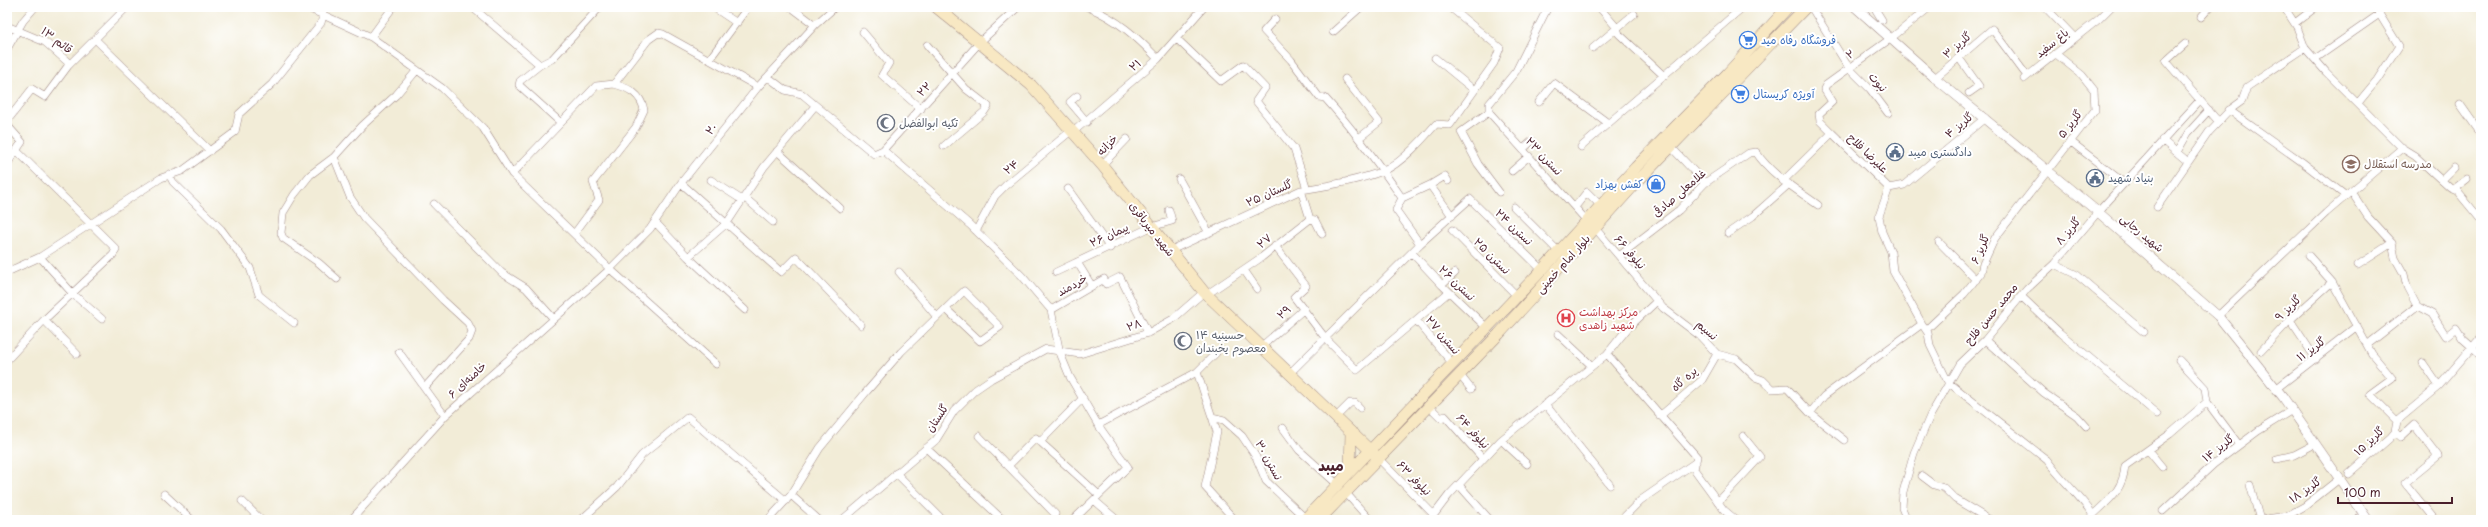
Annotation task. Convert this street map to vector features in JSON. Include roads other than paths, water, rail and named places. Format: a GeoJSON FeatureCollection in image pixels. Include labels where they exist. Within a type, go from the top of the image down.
{"type":"FeatureCollection","features":[{"type":"Feature","properties":{"kind":"main road","name":"شهید میرباقری"},"geometry":{"type":"LineString","coordinates":[[936,7],[1031,85],[1073,131],[1169,251],[1205,293],[1378,458]]}},
{"type":"Feature","properties":{"kind":"main road","name":"بلوار امام خمینی"},"geometry":{"type":"LineString","coordinates":[[1319,520],[1341,488],[1350,470],[1380,439],[1456,369],[1499,334],[1591,225],[1601,206],[1727,74],[1788,7]]}},
{"type":"Feature","properties":{"kind":"main road","name":"بلوار امام خمینی"},"geometry":{"type":"LineString","coordinates":[[1304,519],[1378,458],[1428,405],[1487,328],[1517,296],[1559,252],[1591,225],[1671,147],[1806,7]]}},
{"type":"Feature","properties":{"kind":"main road"},"geometry":{"type":"LineString","coordinates":[[1350,470],[1351,433],[1362,438],[1380,439]]}},
{"type":"Feature","properties":{"kind":"street"},"geometry":{"type":"LineString","coordinates":[[7,49],[17,31],[35,7]]}},
{"type":"Feature","properties":{"kind":"street"},"geometry":{"type":"LineString","coordinates":[[7,121],[32,89],[45,97],[70,64],[126,7]]}},
{"type":"Feature","properties":{"kind":"street"},"geometry":{"type":"LineString","coordinates":[[306,7],[371,37],[442,88],[474,117],[512,174],[610,268],[716,364]]}},
{"type":"Feature","properties":{"kind":"street"},"geometry":{"type":"LineString","coordinates":[[371,37],[392,7]]}},
{"type":"Feature","properties":{"kind":"street"},"geometry":{"type":"LineString","coordinates":[[472,7],[540,65]]}},
{"type":"Feature","properties":{"kind":"street"},"geometry":{"type":"LineString","coordinates":[[560,122],[519,85],[520,81],[540,65],[552,59],[600,7]]}},
{"type":"Feature","properties":{"kind":"street"},"geometry":{"type":"LineString","coordinates":[[713,7],[737,23]]}},
{"type":"Feature","properties":{"kind":"street"},"geometry":{"type":"LineString","coordinates":[[711,57],[748,7]]}},
{"type":"Feature","properties":{"kind":"street"},"geometry":{"type":"LineString","coordinates":[[791,7],[815,25]]}},
{"type":"Feature","properties":{"kind":"street","name":"۲۰"},"geometry":{"type":"LineString","coordinates":[[610,268],[654,222],[681,183],[758,87],[815,25],[835,7]]}},
{"type":"Feature","properties":{"kind":"street","name":"۲۲"},"geometry":{"type":"LineString","coordinates":[[883,150],[953,74],[980,42],[1018,7]]}},
{"type":"Feature","properties":{"kind":"street"},"geometry":{"type":"LineString","coordinates":[[1088,7],[1114,19],[1134,34],[1158,60]]}},
{"type":"Feature","properties":{"kind":"street","name":"۲۱"},"geometry":{"type":"LineString","coordinates":[[1073,131],[1087,122],[1158,60],[1204,7]]}},
{"type":"Feature","properties":{"kind":"street"},"geometry":{"type":"LineString","coordinates":[[1333,32],[1361,7]]}},
{"type":"Feature","properties":{"kind":"street"},"geometry":{"type":"LineString","coordinates":[[1450,7],[1500,48],[1494,63],[1450,125]]}},
{"type":"Feature","properties":{"kind":"street"},"geometry":{"type":"LineString","coordinates":[[1461,132],[1489,112],[1490,104],[1516,71],[1548,7]]}},
{"type":"Feature","properties":{"kind":"street"},"geometry":{"type":"LineString","coordinates":[[1599,7],[1617,28],[1619,34],[1664,76]]}},
{"type":"Feature","properties":{"kind":"street"},"geometry":{"type":"LineString","coordinates":[[1581,147],[1743,7]]}},
{"type":"Feature","properties":{"kind":"street","name":"نبوت"},"geometry":{"type":"LineString","coordinates":[[1811,7],[1848,68],[1870,89],[1888,113]]}},
{"type":"Feature","properties":{"kind":"street","name":"شهید رجایی"},"geometry":{"type":"LineString","coordinates":[[1855,7],[1935,78],[2098,212],[2218,316],[2277,388],[2339,479],[2363,518]]}},
{"type":"Feature","properties":{"kind":"street"},"geometry":{"type":"LineString","coordinates":[[1874,7],[1882,20]]}},
{"type":"Feature","properties":{"kind":"street","name":"۲"},"geometry":{"type":"LineString","coordinates":[[1824,89],[1826,85],[1890,39],[1929,7]]}},
{"type":"Feature","properties":{"kind":"street"},"geometry":{"type":"LineString","coordinates":[[2045,7],[2076,38]]}},
{"type":"Feature","properties":{"kind":"street","name":"باغ سفید"},"geometry":{"type":"LineString","coordinates":[[2025,77],[2076,38],[2111,7]]}},
{"type":"Feature","properties":{"kind":"street"},"geometry":{"type":"LineString","coordinates":[[2201,16],[2210,7]]}},
{"type":"Feature","properties":{"kind":"street"},"geometry":{"type":"LineString","coordinates":[[2284,7],[2295,23],[2305,48],[2315,59],[2402,148],[2415,156],[2454,190],[2480,219]]}},
{"type":"Feature","properties":{"kind":"street"},"geometry":{"type":"LineString","coordinates":[[2295,23],[2316,7]]}},
{"type":"Feature","properties":{"kind":"street"},"geometry":{"type":"LineString","coordinates":[[2358,103],[2377,80],[2398,46],[2375,8]]}},
{"type":"Feature","properties":{"kind":"street"},"geometry":{"type":"LineString","coordinates":[[1593,48],[1634,14]]}},
{"type":"Feature","properties":{"kind":"street"},"geometry":{"type":"LineString","coordinates":[[2315,59],[2378,15]]}},
{"type":"Feature","properties":{"kind":"street"},"geometry":{"type":"LineString","coordinates":[[7,272],[40,257],[57,244],[91,224],[161,178],[169,174],[182,171],[235,132],[239,114],[272,84],[321,23],[323,16]]}},
{"type":"Feature","properties":{"kind":"street"},"geometry":{"type":"LineString","coordinates":[[1275,19],[1264,31],[1319,98],[1325,98],[1359,138],[1402,198]]}},
{"type":"Feature","properties":{"kind":"street","name":"قائم ۱۳"},"geometry":{"type":"LineString","coordinates":[[7,26],[17,31],[33,35],[44,42],[70,64]]}},
{"type":"Feature","properties":{"kind":"street","name":"گلریز ۳"},"geometry":{"type":"LineString","coordinates":[[1935,78],[1992,29],[2025,77]]}},
{"type":"Feature","properties":{"kind":"street"},"geometry":{"type":"LineString","coordinates":[[863,32],[890,63],[882,75],[921,109]]}},
{"type":"Feature","properties":{"kind":"street"},"geometry":{"type":"LineString","coordinates":[[614,84],[648,40],[658,33],[663,34],[758,87]]}},
{"type":"Feature","properties":{"kind":"street"},"geometry":{"type":"LineString","coordinates":[[1177,38],[1221,82],[1243,65],[1265,88],[1256,101],[1294,149],[1310,219],[1315,220],[1322,234]]}},
{"type":"Feature","properties":{"kind":"street"},"geometry":{"type":"LineString","coordinates":[[94,39],[210,151]]}},
{"type":"Feature","properties":{"kind":"street"},"geometry":{"type":"LineString","coordinates":[[2185,44],[2166,60],[2218,121]]}},
{"type":"Feature","properties":{"kind":"street"},"geometry":{"type":"LineString","coordinates":[[927,45],[966,89],[988,106],[984,112],[944,146]]}},
{"type":"Feature","properties":{"kind":"street"},"geometry":{"type":"LineString","coordinates":[[2157,207],[2181,174],[2187,161],[2218,121],[2229,110],[2242,101],[2247,87],[2305,48]]}},
{"type":"Feature","properties":{"kind":"street","name":"گلریز ۵"},"geometry":{"type":"LineString","coordinates":[[2048,170],[2095,110],[2094,90],[2082,75],[2056,54]]}},
{"type":"Feature","properties":{"kind":"street"},"geometry":{"type":"LineString","coordinates":[[1435,58],[1474,90]]}},
{"type":"Feature","properties":{"kind":"street"},"geometry":{"type":"LineString","coordinates":[[1958,58],[1979,86],[1969,94]]}},
{"type":"Feature","properties":{"kind":"street"},"geometry":{"type":"LineString","coordinates":[[336,279],[319,263],[283,238],[281,233],[283,213],[294,195],[310,175],[334,157],[362,126],[396,95],[417,70]]}},
{"type":"Feature","properties":{"kind":"street"},"geometry":{"type":"LineString","coordinates":[[768,76],[785,90],[802,94],[874,154],[883,150],[976,231],[1022,276],[1051,310],[1060,353],[1070,376],[1098,425],[1128,466],[1073,520]]}},
{"type":"Feature","properties":{"kind":"street"},"geometry":{"type":"LineString","coordinates":[[1345,79],[1379,122],[1359,138]]}},
{"type":"Feature","properties":{"kind":"street"},"geometry":{"type":"LineString","coordinates":[[1539,102],[1554,83],[1608,123]]}},
{"type":"Feature","properties":{"kind":"street"},"geometry":{"type":"LineString","coordinates":[[512,174],[596,86],[614,84],[624,86],[638,96],[644,110],[636,126],[593,182],[599,200],[574,234]]}},
{"type":"Feature","properties":{"kind":"street","name":"علیرضا فلاح"},"geometry":{"type":"LineString","coordinates":[[1824,89],[1832,102],[1819,114],[1820,121],[1889,188]]}},
{"type":"Feature","properties":{"kind":"street"},"geometry":{"type":"LineString","coordinates":[[1077,96],[1070,102],[1087,122]]}},
{"type":"Feature","properties":{"kind":"street","name":"گلریز ۸"},"geometry":{"type":"LineString","coordinates":[[2054,264],[2162,140],[2200,100]]}},
{"type":"Feature","properties":{"kind":"street"},"geometry":{"type":"LineString","coordinates":[[2460,104],[2481,134]]}},
{"type":"Feature","properties":{"kind":"street"},"geometry":{"type":"LineString","coordinates":[[688,257],[726,223],[777,151],[815,106]]}},
{"type":"Feature","properties":{"kind":"street"},"geometry":{"type":"LineString","coordinates":[[2177,152],[2188,133],[2209,110]]}},
{"type":"Feature","properties":{"kind":"street"},"geometry":{"type":"LineString","coordinates":[[2229,110],[2302,162],[2346,196]]}},
{"type":"Feature","properties":{"kind":"street","name":"نسترن ۲۳"},"geometry":{"type":"LineString","coordinates":[[1489,112],[1591,225]]}},
{"type":"Feature","properties":{"kind":"street","name":"گلریز ۴"},"geometry":{"type":"LineString","coordinates":[[1889,188],[1904,185],[1985,118]]}},
{"type":"Feature","properties":{"kind":"street"},"geometry":{"type":"LineString","coordinates":[[1384,171],[1418,143],[1436,124],[1450,125],[1461,132],[1478,164],[1499,192]]}},
{"type":"Feature","properties":{"kind":"street"},"geometry":{"type":"LineString","coordinates":[[7,125],[22,142],[7,164]]}},
{"type":"Feature","properties":{"kind":"street","name":"۲۴"},"geometry":{"type":"LineString","coordinates":[[976,231],[995,196],[1006,184],[1073,131]]}},
{"type":"Feature","properties":{"kind":"street","name":"علیرضا فلاح"},"geometry":{"type":"LineString","coordinates":[[1728,233],[1753,216],[1832,133]]}},
{"type":"Feature","properties":{"kind":"street","name":"خزانه"},"geometry":{"type":"LineString","coordinates":[[1102,166],[1127,140]]}},
{"type":"Feature","properties":{"kind":"street"},"geometry":{"type":"LineString","coordinates":[[2162,140],[2187,161]]}},
{"type":"Feature","properties":{"kind":"street"},"geometry":{"type":"LineString","coordinates":[[1523,149],[1532,141]]}},
{"type":"Feature","properties":{"kind":"street"},"geometry":{"type":"LineString","coordinates":[[2070,142],[2124,183]]}},
{"type":"Feature","properties":{"kind":"street"},"geometry":{"type":"LineString","coordinates":[[1671,147],[1705,182]]}},
{"type":"Feature","properties":{"kind":"street"},"geometry":{"type":"LineString","coordinates":[[2218,316],[2351,191],[2402,148]]}},
{"type":"Feature","properties":{"kind":"street"},"geometry":{"type":"LineString","coordinates":[[7,360],[44,320],[113,255],[116,248],[59,190],[17,151]]}},
{"type":"Feature","properties":{"kind":"street"},"geometry":{"type":"LineString","coordinates":[[777,151],[840,208]]}},
{"type":"Feature","properties":{"kind":"street","name":"غلامعلی صادقی"},"geometry":{"type":"LineString","coordinates":[[1619,256],[1679,210],[1705,182],[1749,154],[1756,152],[1762,162],[1786,182]]}},
{"type":"Feature","properties":{"kind":"street"},"geometry":{"type":"LineString","coordinates":[[1512,171],[1530,156]]}},
{"type":"Feature","properties":{"kind":"street"},"geometry":{"type":"LineString","coordinates":[[334,157],[350,197],[364,218],[443,300],[468,322],[472,331],[469,340],[426,386]]}},
{"type":"Feature","properties":{"kind":"street"},"geometry":{"type":"LineString","coordinates":[[2442,180],[2454,168]]}},
{"type":"Feature","properties":{"kind":"street","name":"گلریز ۶"},"geometry":{"type":"LineString","coordinates":[[1810,413],[1824,396],[1924,327],[1982,274],[1983,264],[1995,238],[2048,170]]}},
{"type":"Feature","properties":{"kind":"street","name":"گلستان ۲۵"},"geometry":{"type":"LineString","coordinates":[[1169,251],[1304,190],[1384,171]]}},
{"type":"Feature","properties":{"kind":"street"},"geometry":{"type":"LineString","coordinates":[[169,174],[173,182],[222,230],[250,268],[259,295],[294,323]]}},
{"type":"Feature","properties":{"kind":"street"},"geometry":{"type":"LineString","coordinates":[[1420,244],[1396,210],[1402,198],[1445,176],[1448,181]]}},
{"type":"Feature","properties":{"kind":"street"},"geometry":{"type":"LineString","coordinates":[[1179,179],[1209,233]]}},
{"type":"Feature","properties":{"kind":"street"},"geometry":{"type":"LineString","coordinates":[[2454,190],[2467,179]]}},
{"type":"Feature","properties":{"kind":"street"},"geometry":{"type":"LineString","coordinates":[[711,180],[743,199],[773,222]]}},
{"type":"Feature","properties":{"kind":"street"},"geometry":{"type":"LineString","coordinates":[[1786,182],[1818,205]]}},
{"type":"Feature","properties":{"kind":"street"},"geometry":{"type":"LineString","coordinates":[[681,183],[781,272],[796,257],[861,325]]}},
{"type":"Feature","properties":{"kind":"street"},"geometry":{"type":"LineString","coordinates":[[1290,373],[1326,339],[1420,244],[1452,216],[1430,185]]}},
{"type":"Feature","properties":{"kind":"street"},"geometry":{"type":"LineString","coordinates":[[1889,188],[1879,216],[1882,232],[1891,252],[1893,271],[1924,327],[1930,346],[1948,382],[2047,460],[2056,474],[2082,499],[2090,518],[2110,500],[2124,480],[2125,466],[2148,450],[2207,402]]}},
{"type":"Feature","properties":{"kind":"street"},"geometry":{"type":"LineString","coordinates":[[1068,189],[1110,248]]}},
{"type":"Feature","properties":{"kind":"street"},"geometry":{"type":"LineString","coordinates":[[2351,191],[2368,217],[2392,243],[2395,258],[2404,274],[2407,287],[2417,306],[2432,314],[2446,336],[2456,328],[2463,339],[2481,355]]}},
{"type":"Feature","properties":{"kind":"street"},"geometry":{"type":"LineString","coordinates":[[1575,207],[1587,192],[1601,206]]}},
{"type":"Feature","properties":{"kind":"street","name":"نسترن ۲۴"},"geometry":{"type":"LineString","coordinates":[[1452,216],[1470,200],[1542,270]]}},
{"type":"Feature","properties":{"kind":"street"},"geometry":{"type":"LineString","coordinates":[[434,204],[502,273],[526,288],[553,318]]}},
{"type":"Feature","properties":{"kind":"street"},"geometry":{"type":"LineString","coordinates":[[1514,207],[1559,252]]}},
{"type":"Feature","properties":{"kind":"street","name":"پیمان ۲۶"},"geometry":{"type":"LineString","coordinates":[[1056,272],[1110,248],[1151,227],[1172,221],[1169,210]]}},
{"type":"Feature","properties":{"kind":"street","name":"۲۷"},"geometry":{"type":"LineString","coordinates":[[1205,293],[1244,270],[1310,219]]}},
{"type":"Feature","properties":{"kind":"street"},"geometry":{"type":"LineString","coordinates":[[654,222],[688,257],[745,310]]}},
{"type":"Feature","properties":{"kind":"street","name":"نیلوفر ۶۶"},"geometry":{"type":"LineString","coordinates":[[1591,225],[1649,291]]}},
{"type":"Feature","properties":{"kind":"street","name":"نسترن ۲۵"},"geometry":{"type":"LineString","coordinates":[[1452,230],[1517,296]]}},
{"type":"Feature","properties":{"kind":"street"},"geometry":{"type":"LineString","coordinates":[[1939,242],[1976,280]]}},
{"type":"Feature","properties":{"kind":"street"},"geometry":{"type":"LineString","coordinates":[[2358,265],[2392,243]]}},
{"type":"Feature","properties":{"kind":"street"},"geometry":{"type":"LineString","coordinates":[[1275,246],[1306,286],[1294,297],[1326,339],[1357,370],[1449,292]]}},
{"type":"Feature","properties":{"kind":"street","name":"نسترن ۲۶"},"geometry":{"type":"LineString","coordinates":[[1412,253],[1449,292],[1487,328]]}},
{"type":"Feature","properties":{"kind":"street"},"geometry":{"type":"LineString","coordinates":[[2309,256],[2332,282],[2367,345],[2392,378],[2370,394],[2397,421],[2439,386],[2481,337]]}},
{"type":"Feature","properties":{"kind":"street"},"geometry":{"type":"LineString","coordinates":[[40,257],[73,294],[102,319]]}},
{"type":"Feature","properties":{"kind":"street"},"geometry":{"type":"LineString","coordinates":[[1077,262],[1092,286]]}},
{"type":"Feature","properties":{"kind":"street"},"geometry":{"type":"LineString","coordinates":[[2054,264],[2078,275],[2144,332]]}},
{"type":"Feature","properties":{"kind":"street","name":"محمد حسن فلاح"},"geometry":{"type":"LineString","coordinates":[[1907,520],[1902,508],[1902,492],[1914,453],[1948,382],[1960,364],[1985,340],[2008,311],[2022,297],[2027,288],[2054,264]]}},
{"type":"Feature","properties":{"kind":"street","name":"خامنه‌ای ۶"},"geometry":{"type":"LineString","coordinates":[[351,520],[445,416],[610,268]]}},
{"type":"Feature","properties":{"kind":"street"},"geometry":{"type":"LineString","coordinates":[[1244,270],[1257,289]]}},
{"type":"Feature","properties":{"kind":"street"},"geometry":{"type":"LineString","coordinates":[[899,272],[938,317]]}},
{"type":"Feature","properties":{"kind":"street"},"geometry":{"type":"LineString","coordinates":[[1442,284],[1455,273]]}},
{"type":"Feature","properties":{"kind":"street","name":"خردمند"},"geometry":{"type":"LineString","coordinates":[[1051,310],[1104,279],[1106,284],[1120,277],[1148,333]]}},
{"type":"Feature","properties":{"kind":"street","name":"گلریز ۹"},"geometry":{"type":"LineString","coordinates":[[2261,351],[2290,320],[2332,282]]}},
{"type":"Feature","properties":{"kind":"street"},"geometry":{"type":"LineString","coordinates":[[768,520],[788,498],[820,448],[901,352],[964,291],[1000,327],[980,341],[946,309]]}},
{"type":"Feature","properties":{"kind":"street","name":"نسیم"},"geometry":{"type":"LineString","coordinates":[[1649,291],[1657,301],[1692,332],[1700,336],[1717,354],[1736,359],[1755,377],[1764,380],[1772,389],[1787,388],[1810,413]]}},
{"type":"Feature","properties":{"kind":"street","name":"۲۸"},"geometry":{"type":"LineString","coordinates":[[1060,353],[1080,354],[1148,333],[1173,319],[1205,293]]}},
{"type":"Feature","properties":{"kind":"street"},"geometry":{"type":"LineString","coordinates":[[2022,297],[2060,333],[2157,414]]}},
{"type":"Feature","properties":{"kind":"street"},"geometry":{"type":"LineString","coordinates":[[1431,517],[1501,440],[1607,354],[1628,328],[1657,301]]}},
{"type":"Feature","properties":{"kind":"street"},"geometry":{"type":"LineString","coordinates":[[2367,345],[2417,306]]}},
{"type":"Feature","properties":{"kind":"street","name":"۲۹"},"geometry":{"type":"LineString","coordinates":[[1262,346],[1304,310]]}},
{"type":"Feature","properties":{"kind":"street"},"geometry":{"type":"LineString","coordinates":[[44,320],[77,354]]}},
{"type":"Feature","properties":{"kind":"street","name":"نسترن ۲۷"},"geometry":{"type":"LineString","coordinates":[[1416,320],[1471,389]]}},
{"type":"Feature","properties":{"kind":"street"},"geometry":{"type":"LineString","coordinates":[[2290,320],[2316,359]]}},
{"type":"Feature","properties":{"kind":"street","name":"گلریز ۱۱"},"geometry":{"type":"LineString","coordinates":[[2277,388],[2357,326]]}},
{"type":"Feature","properties":{"kind":"street"},"geometry":{"type":"LineString","coordinates":[[1558,334],[1592,366]]}},
{"type":"Feature","properties":{"kind":"street"},"geometry":{"type":"LineString","coordinates":[[1985,340],[2044,393],[2077,416],[2086,426]]}},
{"type":"Feature","properties":{"kind":"street","name":"گلستان"},"geometry":{"type":"LineString","coordinates":[[842,520],[936,440],[954,411],[980,386],[1046,350],[1060,353]]}},
{"type":"Feature","properties":{"kind":"street"},"geometry":{"type":"LineString","coordinates":[[399,352],[426,386],[445,416]]}},
{"type":"Feature","properties":{"kind":"street"},"geometry":{"type":"LineString","coordinates":[[1098,425],[1197,372],[1216,353]]}},
{"type":"Feature","properties":{"kind":"street"},"geometry":{"type":"LineString","coordinates":[[1607,354],[1697,457],[1694,469],[1718,502],[1736,520]]}},
{"type":"Feature","properties":{"kind":"street","name":"پره گاه"},"geometry":{"type":"LineString","coordinates":[[1660,416],[1702,380],[1717,354]]}},
{"type":"Feature","properties":{"kind":"street"},"geometry":{"type":"LineString","coordinates":[[2179,360],[2205,388],[2207,402],[2239,445]]}},
{"type":"Feature","properties":{"kind":"street"},"geometry":{"type":"LineString","coordinates":[[2423,363],[2439,386]]}},
{"type":"Feature","properties":{"kind":"street"},"geometry":{"type":"LineString","coordinates":[[1197,372],[1217,432],[1213,460],[1205,487],[1235,520]]}},
{"type":"Feature","properties":{"kind":"street"},"geometry":{"type":"LineString","coordinates":[[1040,442],[1082,398]]}},
{"type":"Feature","properties":{"kind":"street"},"geometry":{"type":"LineString","coordinates":[[1335,418],[1350,403],[1355,403],[1360,408]]}},
{"type":"Feature","properties":{"kind":"street"},"geometry":{"type":"LineString","coordinates":[[1545,404],[1610,485]]}},
{"type":"Feature","properties":{"kind":"street","name":"نیلوفر ۶۴"},"geometry":{"type":"LineString","coordinates":[[1428,405],[1441,418],[1445,416],[1483,459]]}},
{"type":"Feature","properties":{"kind":"street","name":"گلریز ۱۴"},"geometry":{"type":"LineString","coordinates":[[2163,511],[2214,464],[2239,445],[2292,410]]}},
{"type":"Feature","properties":{"kind":"street"},"geometry":{"type":"LineString","coordinates":[[1810,413],[1844,440]]}},
{"type":"Feature","properties":{"kind":"street"},"geometry":{"type":"LineString","coordinates":[[581,520],[617,488],[642,455],[688,417],[788,498],[819,520]]}},
{"type":"Feature","properties":{"kind":"street","name":"نسترن ۳۰"},"geometry":{"type":"LineString","coordinates":[[1212,417],[1224,420],[1246,441],[1256,457],[1266,481],[1304,519]]}},
{"type":"Feature","properties":{"kind":"street","name":"گلریز ۱۵"},"geometry":{"type":"LineString","coordinates":[[2349,474],[2395,432],[2397,421]]}},
{"type":"Feature","properties":{"kind":"street"},"geometry":{"type":"LineString","coordinates":[[2395,432],[2401,437],[2414,426],[2438,456],[2405,483],[2435,520]]}},
{"type":"Feature","properties":{"kind":"street"},"geometry":{"type":"LineString","coordinates":[[1284,428],[1299,450],[1341,488],[1370,520]]}},
{"type":"Feature","properties":{"kind":"street"},"geometry":{"type":"LineString","coordinates":[[979,436],[1055,514]]}},
{"type":"Feature","properties":{"kind":"street"},"geometry":{"type":"LineString","coordinates":[[1718,502],[1760,457],[1743,436]]}},
{"type":"Feature","properties":{"kind":"street"},"geometry":{"type":"LineString","coordinates":[[1008,466],[1036,438],[1118,520]]}},
{"type":"Feature","properties":{"kind":"street"},"geometry":{"type":"LineString","coordinates":[[1501,440],[1527,464]]}},
{"type":"Feature","properties":{"kind":"street"},"geometry":{"type":"LineString","coordinates":[[2277,459],[2294,456],[2315,444]]}},
{"type":"Feature","properties":{"kind":"street"},"geometry":{"type":"LineString","coordinates":[[926,448],[1003,520]]}},
{"type":"Feature","properties":{"kind":"street"},"geometry":{"type":"LineString","coordinates":[[2148,450],[2162,467]]}},
{"type":"Feature","properties":{"kind":"street","name":"نیلوفر ۶۳"},"geometry":{"type":"LineString","coordinates":[[1378,458],[1431,517]]}},
{"type":"Feature","properties":{"kind":"street"},"geometry":{"type":"LineString","coordinates":[[1621,520],[1641,500],[1696,462]]}},
{"type":"Feature","properties":{"kind":"street"},"geometry":{"type":"LineString","coordinates":[[896,473],[943,520]]}},
{"type":"Feature","properties":{"kind":"street"},"geometry":{"type":"LineString","coordinates":[[1922,476],[1934,485],[1944,488],[1955,499],[1990,520]]}},
{"type":"Feature","properties":{"kind":"street","name":"گلریز ۱۸"},"geometry":{"type":"LineString","coordinates":[[2260,520],[2287,516],[2305,506],[2339,479]]}},
{"type":"Feature","properties":{"kind":"street"},"geometry":{"type":"LineString","coordinates":[[1459,485],[1490,520]]}},
{"type":"Feature","properties":{"kind":"street"},"geometry":{"type":"LineString","coordinates":[[2250,485],[2260,520]]}},
{"type":"Feature","properties":{"kind":"street"},"geometry":{"type":"LineString","coordinates":[[164,494],[192,520]]}},
{"type":"Feature","properties":{"kind":"street"},"geometry":{"type":"LineString","coordinates":[[242,501],[261,520]]}},
{"type":"Feature","properties":{"kind":"place","name":"فروشگاه رفاه مید"},"geometry":{"type":"Point","coordinates":[1748,40]}},
{"type":"Feature","properties":{"kind":"place","name":"آویژه کریستال"},"geometry":{"type":"Point","coordinates":[1740,94]}},
{"type":"Feature","properties":{"kind":"place","name":"تکیه ابوالفضل"},"geometry":{"type":"Point","coordinates":[886,123]}},
{"type":"Feature","properties":{"kind":"place","name":"دادگستری میبد"},"geometry":{"type":"Point","coordinates":[1895,152]}},
{"type":"Feature","properties":{"kind":"place","name":"مدرسه استقلال"},"geometry":{"type":"Point","coordinates":[2351,164]}},
{"type":"Feature","properties":{"kind":"place","name":"بنیاد شهید"},"geometry":{"type":"Point","coordinates":[2095,178]}},
{"type":"Feature","properties":{"kind":"place","name":"کفش بهزاد"},"geometry":{"type":"Point","coordinates":[1656,184]}},
{"type":"Feature","properties":{"kind":"place","name":"مرکز بهداشت شهید زاهدی"},"geometry":{"type":"Point","coordinates":[1566,318]}},
{"type":"Feature","properties":{"kind":"place","name":"حسینیه ۱۴ معصوم یخبندان"},"geometry":{"type":"Point","coordinates":[1183,341]}},
{"type":"Feature","properties":{"kind":"district","name":"میبد"},"geometry":{"type":"Point","coordinates":[1331,466]}}]}
